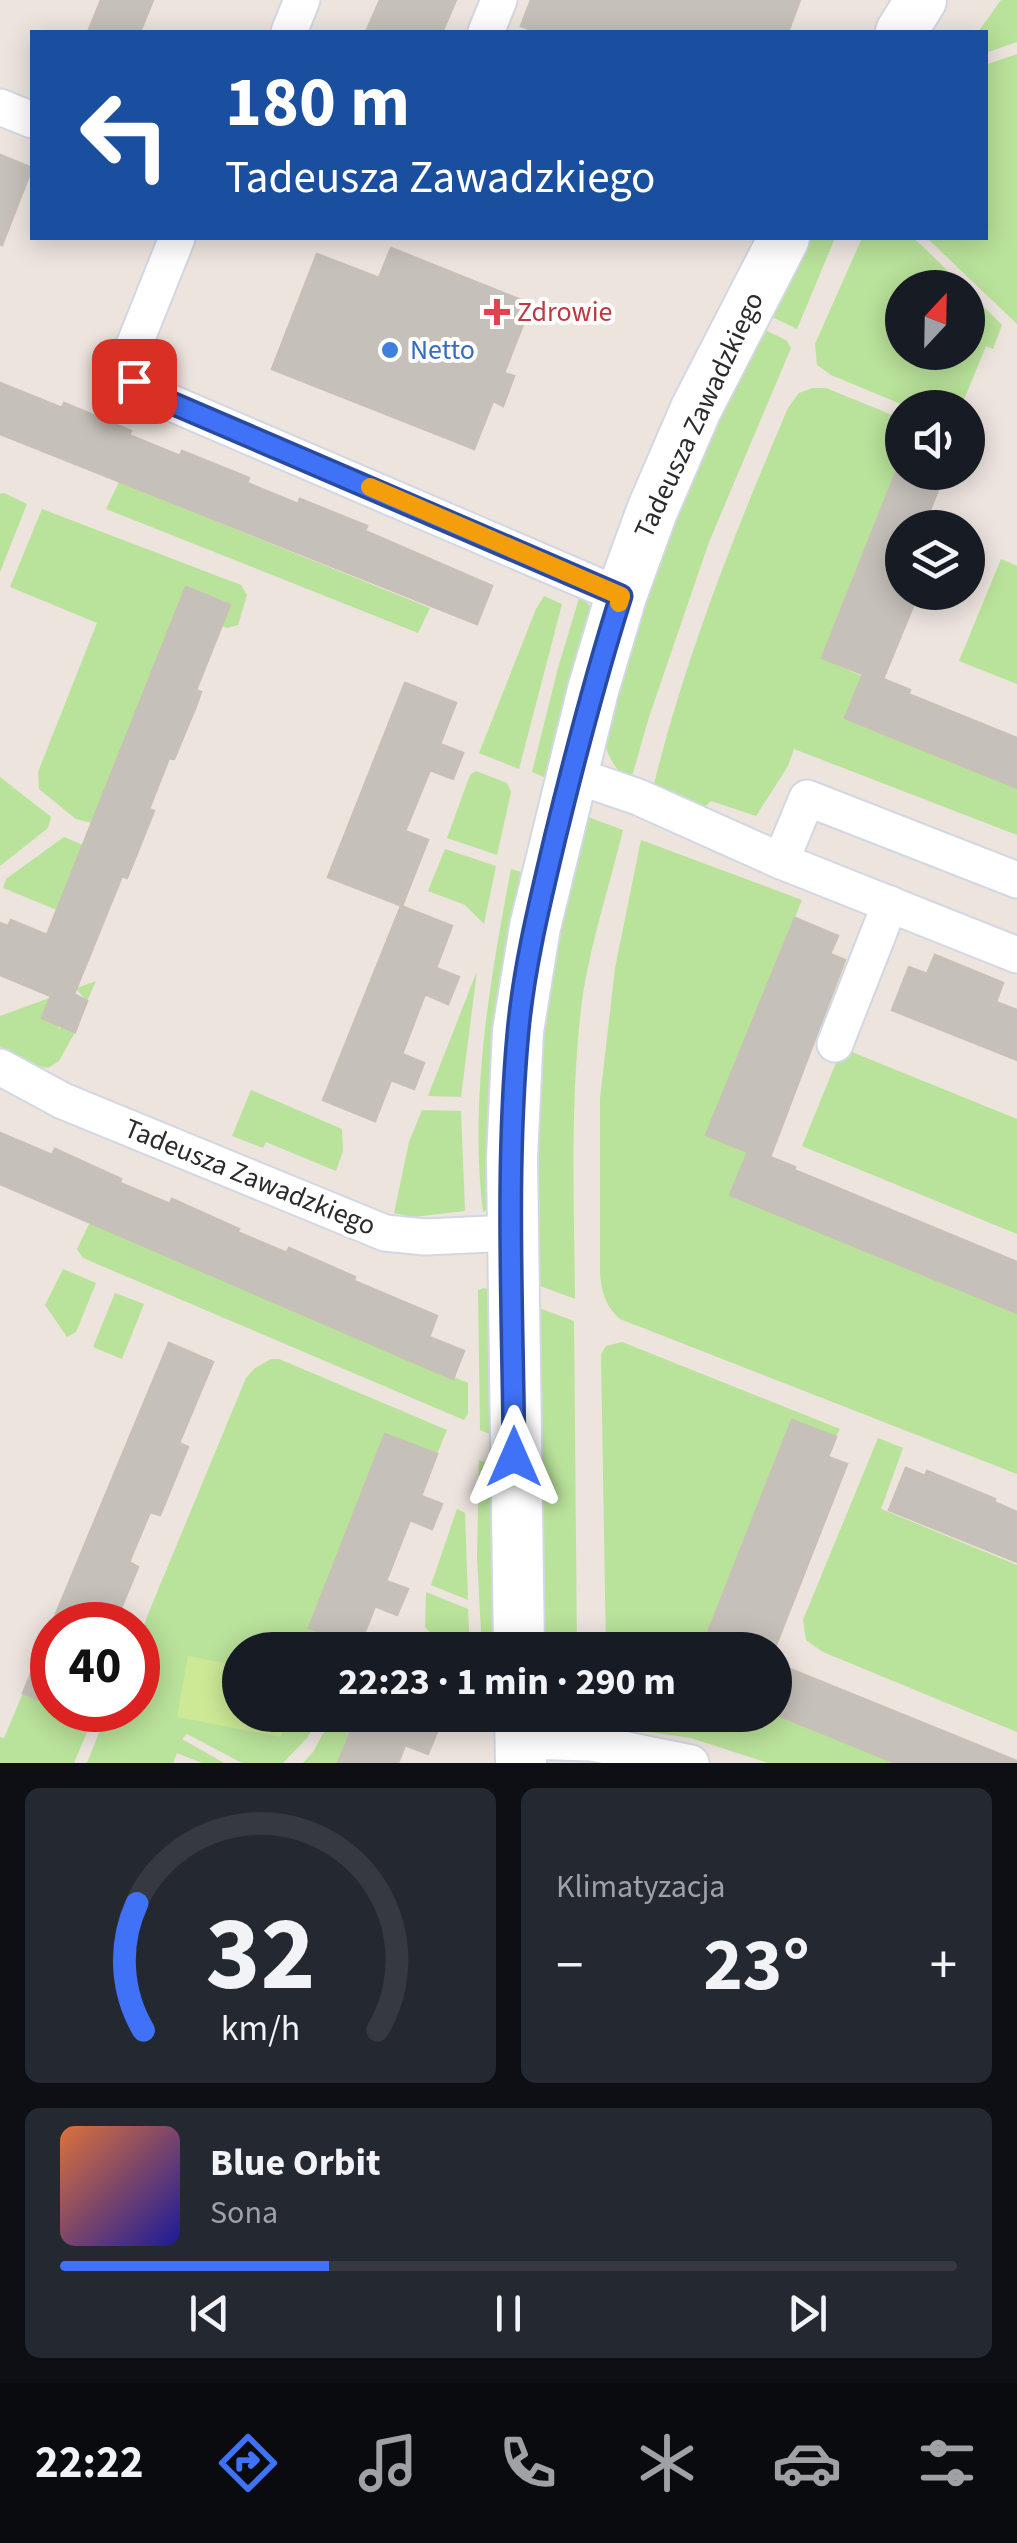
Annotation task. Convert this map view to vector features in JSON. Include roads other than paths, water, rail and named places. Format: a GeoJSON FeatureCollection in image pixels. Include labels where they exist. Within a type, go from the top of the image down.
{"type":"FeatureCollection","features":[{"type":"Feature","properties":{"kind":"street"},"geometry":{"type":"LineString","coordinates":[[290,30],[302,0]]}},
{"type":"Feature","properties":{"kind":"street"},"geometry":{"type":"LineString","coordinates":[[487,30],[499,0]]}},
{"type":"Feature","properties":{"kind":"street"},"geometry":{"type":"LineString","coordinates":[[902,30],[921,0]]}},
{"type":"Feature","properties":{"kind":"street"},"geometry":{"type":"LineString","coordinates":[[0,107],[30,119]]}},
{"type":"Feature","properties":{"kind":"street"},"geometry":{"type":"LineString","coordinates":[[176,240],[131,345],[129,358],[134,381],[164,400],[621,596]]}},
{"type":"Feature","properties":{"kind":"street","name":"Tadeusza Zawadzkiego"},"geometry":{"type":"LineString","coordinates":[[519,1632],[514,1108],[522,996],[534,927],[571,774],[621,596],[696,409],[783,240]]}},
{"type":"Feature","properties":{"kind":"street"},"geometry":{"type":"LineString","coordinates":[[571,774],[638,797],[781,861],[1017,955]]}},
{"type":"Feature","properties":{"kind":"street"},"geometry":{"type":"LineString","coordinates":[[781,861],[807,798],[1017,880]]}},
{"type":"Feature","properties":{"kind":"street"},"geometry":{"type":"LineString","coordinates":[[836,1044],[890,904]]}},
{"type":"Feature","properties":{"kind":"street","name":"Tadeusza Zawadzkiego"},"geometry":{"type":"LineString","coordinates":[[0,1067],[63,1101],[384,1233],[424,1237],[513,1234]]}},
{"type":"Feature","properties":{"kind":"street"},"geometry":{"type":"LineString","coordinates":[[521,1740],[592,1742],[691,1763]]}},
{"type":"Feature","properties":{"kind":"place","name":"Zdrowie"},"geometry":{"type":"Point","coordinates":[497,312]}},
{"type":"Feature","properties":{"kind":"place","name":"Netto"},"geometry":{"type":"Point","coordinates":[390,350]}}]}
